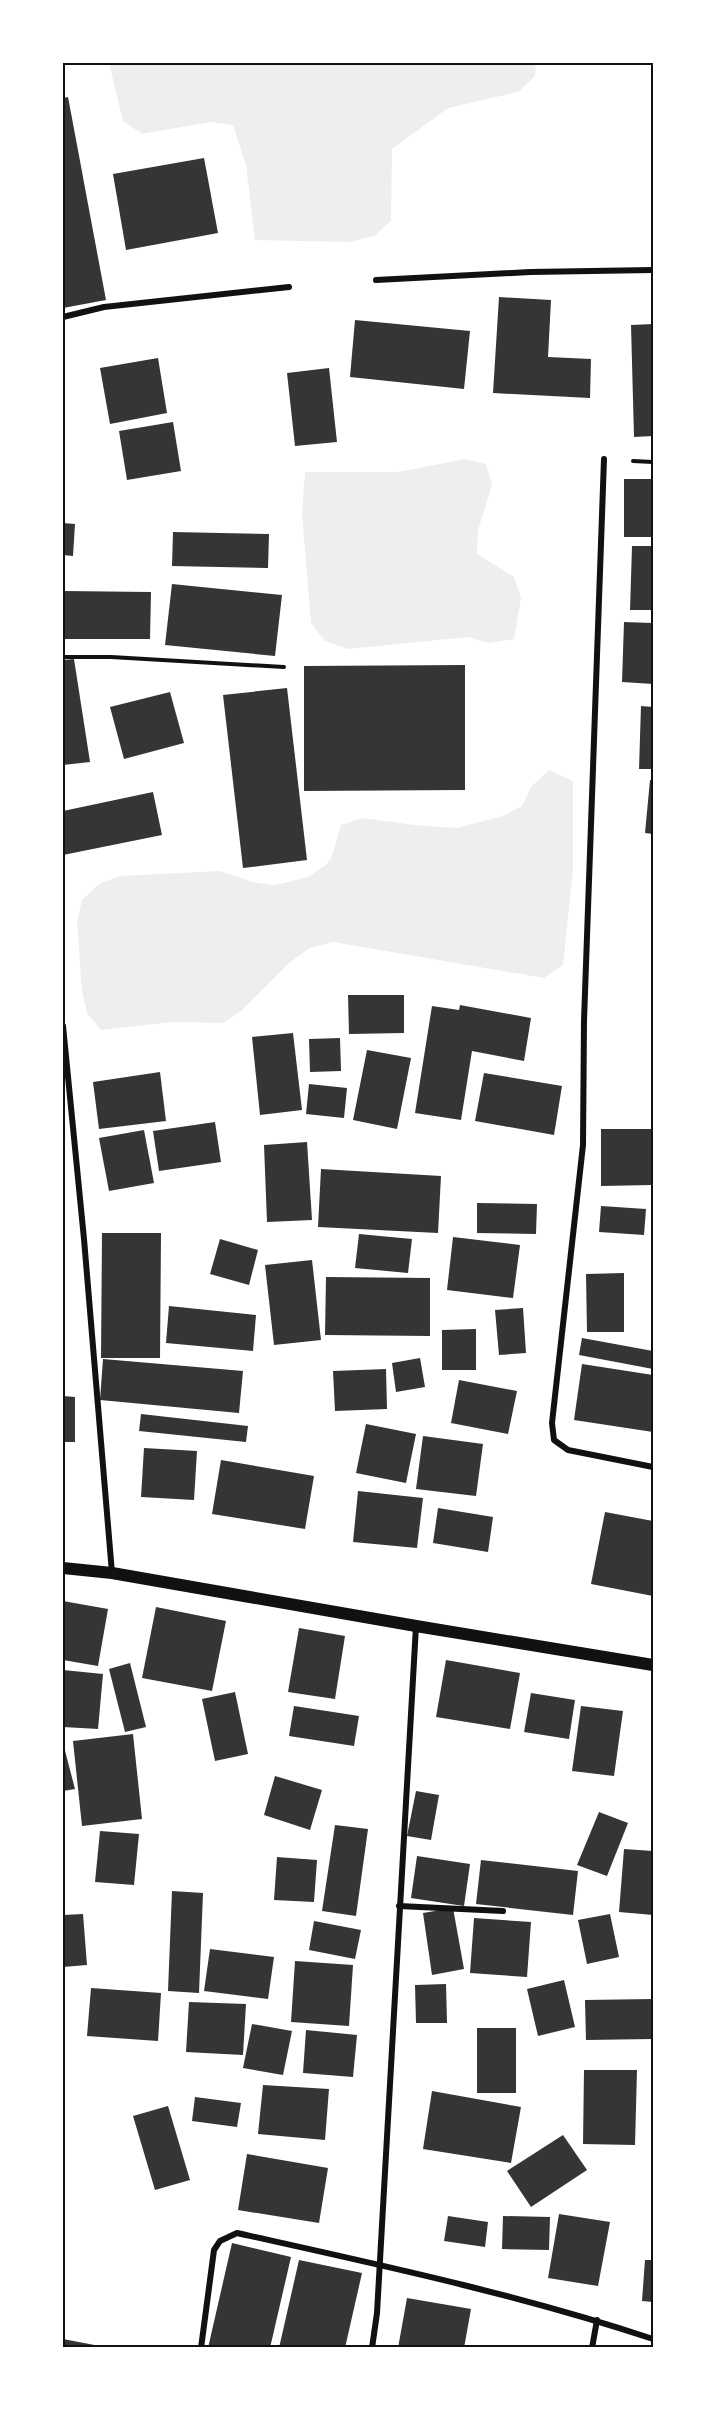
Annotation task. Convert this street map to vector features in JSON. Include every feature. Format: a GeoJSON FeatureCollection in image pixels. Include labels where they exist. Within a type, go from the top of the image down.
{"type":"FeatureCollection","features":[{"type":"Feature","properties":{"kind":"main road"},"geometry":{"type":"LineString","coordinates":[[63,1568],[112,1573],[653,1665]]}},
{"type":"Feature","properties":{"kind":"street"},"geometry":{"type":"LineString","coordinates":[[376,280],[530,272],[653,270]]}},
{"type":"Feature","properties":{"kind":"street"},"geometry":{"type":"LineString","coordinates":[[63,317],[104,307],[289,287]]}},
{"type":"Feature","properties":{"kind":"street"},"geometry":{"type":"LineString","coordinates":[[604,459],[584,1021],[583,1144],[552,1424],[554,1440],[568,1449],[653,1467]]}},
{"type":"Feature","properties":{"kind":"street"},"geometry":{"type":"LineString","coordinates":[[63,1026],[84,1239],[112,1573]]}},
{"type":"Feature","properties":{"kind":"street"},"geometry":{"type":"LineString","coordinates":[[372,2348],[380,2265],[416,1626]]}},
{"type":"Feature","properties":{"kind":"street"},"geometry":{"type":"LineString","coordinates":[[399,1906],[503,1911]]}},
{"type":"Feature","properties":{"kind":"street"},"geometry":{"type":"LineString","coordinates":[[201,2348],[214,2250],[220,2241],[237,2234],[380,2265],[597,2320],[653,2339]]}},
{"type":"Feature","properties":{"kind":"street"},"geometry":{"type":"LineString","coordinates":[[592,2348],[597,2320]]}},
{"type":"Feature","properties":{"kind":"path"},"geometry":{"type":"LineString","coordinates":[[63,657],[111,657],[284,668]]}},
{"type":"Feature","properties":{"kind":"shaded area"},"geometry":{"type":"Polygon","coordinates":[[[109,63],[536,63],[535,76],[518,92],[448,108],[392,149],[391,221],[374,236],[350,242],[255,240],[246,165],[233,125],[210,122],[142,134],[123,121],[109,63]]]}},
{"type":"Feature","properties":{"kind":"shaded area"},"geometry":{"type":"Polygon","coordinates":[[[465,459],[486,464],[492,485],[478,530],[477,554],[514,577],[521,598],[514,639],[489,643],[468,637],[348,649],[325,641],[311,623],[302,513],[305,472],[398,472],[465,459]]]}},
{"type":"Feature","properties":{"kind":"shaded area"},"geometry":{"type":"Polygon","coordinates":[[[549,770],[573,781],[573,870],[563,965],[544,978],[333,942],[310,948],[289,963],[241,1011],[223,1023],[172,1022],[101,1030],[87,1013],[82,991],[77,922],[82,900],[99,884],[120,876],[220,871],[253,882],[273,885],[308,877],[326,865],[332,856],[341,825],[363,818],[457,828],[503,816],[522,806],[532,786],[549,770]]]}},
{"type":"Feature","properties":{"kind":"building"},"geometry":{"type":"Polygon","coordinates":[[[68,97],[106,300],[63,308],[63,98],[68,97]]]}},
{"type":"Feature","properties":{"kind":"building"},"geometry":{"type":"Polygon","coordinates":[[[204,158],[218,233],[126,250],[113,174],[204,158]]]}},
{"type":"Feature","properties":{"kind":"building"},"geometry":{"type":"Polygon","coordinates":[[[499,297],[551,300],[548,357],[591,359],[590,398],[493,393],[499,297]]]}},
{"type":"Feature","properties":{"kind":"building"},"geometry":{"type":"Polygon","coordinates":[[[355,320],[470,331],[464,389],[350,377],[355,320]]]}},
{"type":"Feature","properties":{"kind":"building"},"geometry":{"type":"Polygon","coordinates":[[[653,324],[653,436],[634,437],[631,325],[653,324]]]}},
{"type":"Feature","properties":{"kind":"building"},"geometry":{"type":"Polygon","coordinates":[[[158,358],[167,413],[110,424],[100,368],[158,358]]]}},
{"type":"Feature","properties":{"kind":"building"},"geometry":{"type":"Polygon","coordinates":[[[329,368],[337,442],[295,446],[287,373],[329,368]]]}},
{"type":"Feature","properties":{"kind":"building"},"geometry":{"type":"Polygon","coordinates":[[[173,422],[181,471],[127,480],[119,431],[173,422]]]}},
{"type":"Feature","properties":{"kind":"building"},"geometry":{"type":"Polygon","coordinates":[[[624,479],[653,479],[653,537],[624,537],[624,479]]]}},
{"type":"Feature","properties":{"kind":"building"},"geometry":{"type":"Polygon","coordinates":[[[63,523],[75,524],[73,556],[63,555],[63,523]]]}},
{"type":"Feature","properties":{"kind":"building"},"geometry":{"type":"Polygon","coordinates":[[[173,532],[269,534],[268,568],[172,566],[173,532]]]}},
{"type":"Feature","properties":{"kind":"building"},"geometry":{"type":"Polygon","coordinates":[[[632,546],[653,546],[653,610],[630,610],[632,546]]]}},
{"type":"Feature","properties":{"kind":"building"},"geometry":{"type":"Polygon","coordinates":[[[172,584],[282,595],[275,656],[165,645],[172,584]]]}},
{"type":"Feature","properties":{"kind":"building"},"geometry":{"type":"Polygon","coordinates":[[[63,591],[151,592],[150,639],[63,639],[63,591]]]}},
{"type":"Feature","properties":{"kind":"building"},"geometry":{"type":"Polygon","coordinates":[[[624,622],[653,623],[653,684],[622,682],[624,622]]]}},
{"type":"Feature","properties":{"kind":"building"},"geometry":{"type":"Polygon","coordinates":[[[74,659],[90,762],[63,765],[63,660],[74,659]]]}},
{"type":"Feature","properties":{"kind":"building"},"geometry":{"type":"Polygon","coordinates":[[[465,665],[465,790],[304,791],[304,666],[465,665]]]}},
{"type":"Feature","properties":{"kind":"building"},"geometry":{"type":"Polygon","coordinates":[[[287,688],[307,860],[243,868],[223,695],[287,688]]]}},
{"type":"Feature","properties":{"kind":"building"},"geometry":{"type":"Polygon","coordinates":[[[170,692],[184,743],[124,759],[110,707],[170,692]]]}},
{"type":"Feature","properties":{"kind":"building"},"geometry":{"type":"Polygon","coordinates":[[[641,706],[653,707],[653,769],[639,769],[641,706]]]}},
{"type":"Feature","properties":{"kind":"building"},"geometry":{"type":"Polygon","coordinates":[[[650,780],[653,780],[653,834],[645,833],[650,780]]]}},
{"type":"Feature","properties":{"kind":"building"},"geometry":{"type":"Polygon","coordinates":[[[153,792],[162,835],[63,855],[63,811],[153,792]]]}},
{"type":"Feature","properties":{"kind":"building"},"geometry":{"type":"Polygon","coordinates":[[[348,995],[404,995],[404,1033],[349,1034],[348,995]]]}},
{"type":"Feature","properties":{"kind":"building"},"geometry":{"type":"Polygon","coordinates":[[[460,1005],[531,1018],[524,1061],[472,1051],[461,1120],[415,1113],[432,1006],[459,1010],[460,1005]]]}},
{"type":"Feature","properties":{"kind":"building"},"geometry":{"type":"Polygon","coordinates":[[[293,1033],[302,1110],[260,1115],[252,1037],[293,1033]]]}},
{"type":"Feature","properties":{"kind":"building"},"geometry":{"type":"Polygon","coordinates":[[[340,1038],[341,1071],[310,1072],[309,1039],[340,1038]]]}},
{"type":"Feature","properties":{"kind":"building"},"geometry":{"type":"Polygon","coordinates":[[[367,1050],[411,1058],[397,1129],[353,1120],[367,1050]]]}},
{"type":"Feature","properties":{"kind":"building"},"geometry":{"type":"Polygon","coordinates":[[[160,1072],[166,1121],[99,1129],[93,1082],[160,1072]]]}},
{"type":"Feature","properties":{"kind":"building"},"geometry":{"type":"Polygon","coordinates":[[[484,1073],[562,1086],[554,1135],[475,1121],[484,1073]]]}},
{"type":"Feature","properties":{"kind":"building"},"geometry":{"type":"Polygon","coordinates":[[[309,1084],[347,1088],[344,1118],[306,1114],[309,1084]]]}},
{"type":"Feature","properties":{"kind":"building"},"geometry":{"type":"Polygon","coordinates":[[[215,1122],[221,1162],[159,1171],[153,1131],[215,1122]]]}},
{"type":"Feature","properties":{"kind":"building"},"geometry":{"type":"Polygon","coordinates":[[[601,1129],[653,1129],[653,1185],[601,1186],[601,1129]]]}},
{"type":"Feature","properties":{"kind":"building"},"geometry":{"type":"Polygon","coordinates":[[[144,1130],[154,1183],[109,1191],[99,1138],[144,1130]]]}},
{"type":"Feature","properties":{"kind":"building"},"geometry":{"type":"Polygon","coordinates":[[[307,1142],[312,1220],[267,1222],[264,1145],[307,1142]]]}},
{"type":"Feature","properties":{"kind":"building"},"geometry":{"type":"Polygon","coordinates":[[[321,1169],[441,1176],[438,1233],[318,1227],[321,1169]]]}},
{"type":"Feature","properties":{"kind":"building"},"geometry":{"type":"Polygon","coordinates":[[[477,1203],[537,1204],[536,1234],[477,1233],[477,1203]]]}},
{"type":"Feature","properties":{"kind":"building"},"geometry":{"type":"Polygon","coordinates":[[[601,1206],[646,1209],[644,1235],[599,1232],[601,1206]]]}},
{"type":"Feature","properties":{"kind":"building"},"geometry":{"type":"Polygon","coordinates":[[[102,1233],[161,1233],[160,1358],[101,1358],[102,1233]]]}},
{"type":"Feature","properties":{"kind":"building"},"geometry":{"type":"Polygon","coordinates":[[[359,1234],[412,1239],[408,1273],[355,1268],[359,1234]]]}},
{"type":"Feature","properties":{"kind":"building"},"geometry":{"type":"Polygon","coordinates":[[[453,1237],[520,1245],[513,1298],[447,1290],[453,1237]]]}},
{"type":"Feature","properties":{"kind":"building"},"geometry":{"type":"Polygon","coordinates":[[[220,1239],[258,1250],[249,1285],[210,1274],[220,1239]]]}},
{"type":"Feature","properties":{"kind":"building"},"geometry":{"type":"Polygon","coordinates":[[[312,1260],[321,1340],[274,1345],[265,1265],[312,1260]]]}},
{"type":"Feature","properties":{"kind":"building"},"geometry":{"type":"Polygon","coordinates":[[[624,1273],[624,1332],[587,1332],[586,1274],[624,1273]]]}},
{"type":"Feature","properties":{"kind":"building"},"geometry":{"type":"Polygon","coordinates":[[[326,1277],[430,1278],[430,1336],[325,1335],[326,1277]]]}},
{"type":"Feature","properties":{"kind":"building"},"geometry":{"type":"Polygon","coordinates":[[[169,1306],[256,1315],[253,1351],[166,1343],[169,1306]]]}},
{"type":"Feature","properties":{"kind":"building"},"geometry":{"type":"Polygon","coordinates":[[[523,1308],[526,1353],[499,1355],[495,1310],[523,1308]]]}},
{"type":"Feature","properties":{"kind":"building"},"geometry":{"type":"Polygon","coordinates":[[[476,1329],[476,1370],[442,1370],[442,1330],[476,1329]]]}},
{"type":"Feature","properties":{"kind":"building"},"geometry":{"type":"Polygon","coordinates":[[[582,1338],[653,1351],[653,1369],[579,1355],[582,1338]]]}},
{"type":"Feature","properties":{"kind":"building"},"geometry":{"type":"Polygon","coordinates":[[[420,1358],[425,1387],[396,1392],[392,1363],[420,1358]]]}},
{"type":"Feature","properties":{"kind":"building"},"geometry":{"type":"Polygon","coordinates":[[[103,1359],[243,1371],[239,1413],[100,1400],[103,1359]]]}},
{"type":"Feature","properties":{"kind":"building"},"geometry":{"type":"Polygon","coordinates":[[[582,1364],[653,1375],[653,1432],[574,1420],[582,1364]]]}},
{"type":"Feature","properties":{"kind":"building"},"geometry":{"type":"Polygon","coordinates":[[[386,1369],[387,1409],[335,1411],[333,1371],[386,1369]]]}},
{"type":"Feature","properties":{"kind":"building"},"geometry":{"type":"Polygon","coordinates":[[[459,1380],[517,1391],[508,1434],[451,1423],[459,1380]]]}},
{"type":"Feature","properties":{"kind":"building"},"geometry":{"type":"Polygon","coordinates":[[[63,1396],[75,1397],[75,1442],[63,1442],[63,1396]]]}},
{"type":"Feature","properties":{"kind":"building"},"geometry":{"type":"Polygon","coordinates":[[[141,1414],[248,1426],[246,1442],[139,1431],[141,1414]]]}},
{"type":"Feature","properties":{"kind":"building"},"geometry":{"type":"Polygon","coordinates":[[[366,1424],[416,1434],[406,1483],[356,1473],[366,1424]]]}},
{"type":"Feature","properties":{"kind":"building"},"geometry":{"type":"Polygon","coordinates":[[[423,1436],[483,1444],[476,1496],[416,1489],[423,1436]]]}},
{"type":"Feature","properties":{"kind":"building"},"geometry":{"type":"Polygon","coordinates":[[[144,1448],[197,1451],[194,1500],[141,1497],[144,1448]]]}},
{"type":"Feature","properties":{"kind":"building"},"geometry":{"type":"Polygon","coordinates":[[[221,1460],[314,1476],[305,1529],[212,1514],[221,1460]]]}},
{"type":"Feature","properties":{"kind":"building"},"geometry":{"type":"Polygon","coordinates":[[[358,1491],[423,1498],[417,1548],[353,1542],[358,1491]]]}},
{"type":"Feature","properties":{"kind":"building"},"geometry":{"type":"Polygon","coordinates":[[[438,1508],[493,1517],[488,1552],[433,1543],[438,1508]]]}},
{"type":"Feature","properties":{"kind":"building"},"geometry":{"type":"Polygon","coordinates":[[[605,1512],[653,1521],[653,1596],[591,1584],[605,1512]]]}},
{"type":"Feature","properties":{"kind":"building"},"geometry":{"type":"Polygon","coordinates":[[[63,1601],[108,1609],[98,1666],[63,1660],[63,1601]]]}},
{"type":"Feature","properties":{"kind":"building"},"geometry":{"type":"Polygon","coordinates":[[[156,1607],[226,1621],[212,1691],[142,1678],[156,1607]]]}},
{"type":"Feature","properties":{"kind":"building"},"geometry":{"type":"Polygon","coordinates":[[[299,1628],[345,1636],[335,1699],[288,1692],[299,1628]]]}},
{"type":"Feature","properties":{"kind":"building"},"geometry":{"type":"Polygon","coordinates":[[[446,1660],[520,1673],[510,1729],[436,1717],[446,1660]]]}},
{"type":"Feature","properties":{"kind":"building"},"geometry":{"type":"Polygon","coordinates":[[[130,1663],[146,1727],[125,1732],[109,1669],[130,1663]]]}},
{"type":"Feature","properties":{"kind":"building"},"geometry":{"type":"Polygon","coordinates":[[[63,1670],[103,1674],[98,1729],[63,1727],[63,1670]]]}},
{"type":"Feature","properties":{"kind":"building"},"geometry":{"type":"Polygon","coordinates":[[[235,1692],[248,1754],[215,1761],[202,1699],[235,1692]]]}},
{"type":"Feature","properties":{"kind":"building"},"geometry":{"type":"Polygon","coordinates":[[[531,1693],[575,1700],[569,1739],[524,1732],[531,1693]]]}},
{"type":"Feature","properties":{"kind":"building"},"geometry":{"type":"Polygon","coordinates":[[[294,1706],[359,1716],[354,1746],[289,1736],[294,1706]]]}},
{"type":"Feature","properties":{"kind":"building"},"geometry":{"type":"Polygon","coordinates":[[[581,1706],[623,1711],[614,1776],[572,1771],[581,1706]]]}},
{"type":"Feature","properties":{"kind":"building"},"geometry":{"type":"Polygon","coordinates":[[[133,1734],[142,1819],[82,1826],[73,1741],[133,1734]]]}},
{"type":"Feature","properties":{"kind":"building"},"geometry":{"type":"Polygon","coordinates":[[[63,1743],[75,1789],[63,1791],[63,1743]]]}},
{"type":"Feature","properties":{"kind":"building"},"geometry":{"type":"Polygon","coordinates":[[[275,1776],[322,1790],[310,1830],[264,1815],[275,1776]]]}},
{"type":"Feature","properties":{"kind":"building"},"geometry":{"type":"Polygon","coordinates":[[[416,1791],[439,1795],[431,1840],[407,1836],[416,1791]]]}},
{"type":"Feature","properties":{"kind":"building"},"geometry":{"type":"Polygon","coordinates":[[[599,1812],[628,1823],[607,1876],[577,1865],[599,1812]]]}},
{"type":"Feature","properties":{"kind":"building"},"geometry":{"type":"Polygon","coordinates":[[[335,1825],[368,1829],[356,1916],[322,1911],[335,1825]]]}},
{"type":"Feature","properties":{"kind":"building"},"geometry":{"type":"Polygon","coordinates":[[[100,1831],[139,1834],[134,1885],[95,1882],[100,1831]]]}},
{"type":"Feature","properties":{"kind":"building"},"geometry":{"type":"Polygon","coordinates":[[[624,1849],[653,1851],[653,1915],[619,1912],[624,1849]]]}},
{"type":"Feature","properties":{"kind":"building"},"geometry":{"type":"Polygon","coordinates":[[[417,1856],[470,1864],[464,1906],[411,1898],[417,1856]]]}},
{"type":"Feature","properties":{"kind":"building"},"geometry":{"type":"Polygon","coordinates":[[[277,1857],[317,1860],[314,1902],[274,1900],[277,1857]]]}},
{"type":"Feature","properties":{"kind":"building"},"geometry":{"type":"Polygon","coordinates":[[[481,1860],[578,1871],[573,1915],[476,1904],[481,1860]]]}},
{"type":"Feature","properties":{"kind":"building"},"geometry":{"type":"Polygon","coordinates":[[[172,1891],[203,1893],[199,1993],[168,1991],[172,1891]]]}},
{"type":"Feature","properties":{"kind":"building"},"geometry":{"type":"Polygon","coordinates":[[[453,1908],[464,1969],[432,1975],[423,1913],[453,1908]]]}},
{"type":"Feature","properties":{"kind":"building"},"geometry":{"type":"Polygon","coordinates":[[[83,1914],[87,1965],[63,1967],[63,1915],[83,1914]]]}},
{"type":"Feature","properties":{"kind":"building"},"geometry":{"type":"Polygon","coordinates":[[[610,1914],[619,1957],[587,1964],[578,1920],[610,1914]]]}},
{"type":"Feature","properties":{"kind":"building"},"geometry":{"type":"Polygon","coordinates":[[[474,1918],[531,1922],[527,1977],[470,1973],[474,1918]]]}},
{"type":"Feature","properties":{"kind":"building"},"geometry":{"type":"Polygon","coordinates":[[[314,1921],[361,1930],[355,1959],[309,1950],[314,1921]]]}},
{"type":"Feature","properties":{"kind":"building"},"geometry":{"type":"Polygon","coordinates":[[[210,1949],[274,1957],[268,1999],[204,1991],[210,1949]]]}},
{"type":"Feature","properties":{"kind":"building"},"geometry":{"type":"Polygon","coordinates":[[[295,1961],[353,1965],[349,2026],[291,2022],[295,1961]]]}},
{"type":"Feature","properties":{"kind":"building"},"geometry":{"type":"Polygon","coordinates":[[[564,1980],[575,2027],[538,2036],[527,1989],[564,1980]]]}},
{"type":"Feature","properties":{"kind":"building"},"geometry":{"type":"Polygon","coordinates":[[[446,1984],[447,2023],[416,2023],[415,1985],[446,1984]]]}},
{"type":"Feature","properties":{"kind":"building"},"geometry":{"type":"Polygon","coordinates":[[[91,1988],[161,1993],[158,2041],[87,2036],[91,1988]]]}},
{"type":"Feature","properties":{"kind":"building"},"geometry":{"type":"Polygon","coordinates":[[[653,1999],[653,2039],[586,2040],[585,2000],[653,1999]]]}},
{"type":"Feature","properties":{"kind":"building"},"geometry":{"type":"Polygon","coordinates":[[[189,2002],[246,2004],[243,2055],[186,2052],[189,2002]]]}},
{"type":"Feature","properties":{"kind":"building"},"geometry":{"type":"Polygon","coordinates":[[[252,2024],[292,2031],[283,2075],[243,2068],[252,2024]]]}},
{"type":"Feature","properties":{"kind":"building"},"geometry":{"type":"Polygon","coordinates":[[[477,2028],[516,2028],[516,2093],[477,2093],[477,2028]]]}},
{"type":"Feature","properties":{"kind":"building"},"geometry":{"type":"Polygon","coordinates":[[[306,2030],[357,2035],[353,2077],[303,2073],[306,2030]]]}},
{"type":"Feature","properties":{"kind":"building"},"geometry":{"type":"Polygon","coordinates":[[[584,2070],[637,2070],[635,2145],[583,2144],[584,2070]]]}},
{"type":"Feature","properties":{"kind":"building"},"geometry":{"type":"Polygon","coordinates":[[[263,2085],[329,2089],[325,2140],[258,2134],[263,2085]]]}},
{"type":"Feature","properties":{"kind":"building"},"geometry":{"type":"Polygon","coordinates":[[[432,2091],[521,2107],[511,2163],[423,2149],[432,2091]]]}},
{"type":"Feature","properties":{"kind":"building"},"geometry":{"type":"Polygon","coordinates":[[[195,2097],[241,2103],[237,2127],[192,2121],[195,2097]]]}},
{"type":"Feature","properties":{"kind":"building"},"geometry":{"type":"Polygon","coordinates":[[[168,2106],[190,2180],[155,2190],[133,2116],[168,2106]]]}},
{"type":"Feature","properties":{"kind":"building"},"geometry":{"type":"Polygon","coordinates":[[[563,2135],[587,2170],[531,2207],[507,2171],[563,2135]]]}},
{"type":"Feature","properties":{"kind":"building"},"geometry":{"type":"Polygon","coordinates":[[[247,2154],[328,2168],[319,2223],[238,2210],[247,2154]]]}},
{"type":"Feature","properties":{"kind":"building"},"geometry":{"type":"Polygon","coordinates":[[[559,2214],[610,2222],[598,2286],[548,2278],[559,2214]]]}},
{"type":"Feature","properties":{"kind":"building"},"geometry":{"type":"Polygon","coordinates":[[[448,2216],[488,2222],[485,2247],[444,2241],[448,2216]]]}},
{"type":"Feature","properties":{"kind":"building"},"geometry":{"type":"Polygon","coordinates":[[[503,2216],[550,2217],[549,2250],[502,2249],[503,2216]]]}},
{"type":"Feature","properties":{"kind":"building"},"geometry":{"type":"Polygon","coordinates":[[[232,2243],[291,2257],[270,2348],[208,2348],[232,2243]]]}},
{"type":"Feature","properties":{"kind":"building"},"geometry":{"type":"Polygon","coordinates":[[[299,2260],[362,2273],[345,2348],[279,2348],[299,2260]]]}},
{"type":"Feature","properties":{"kind":"building"},"geometry":{"type":"Polygon","coordinates":[[[645,2260],[653,2260],[653,2302],[642,2301],[645,2260]]]}},
{"type":"Feature","properties":{"kind":"building"},"geometry":{"type":"Polygon","coordinates":[[[407,2298],[471,2309],[464,2348],[398,2348],[407,2298]]]}},
{"type":"Feature","properties":{"kind":"building"},"geometry":{"type":"Polygon","coordinates":[[[63,2339],[105,2347],[105,2348],[63,2348],[63,2339]]]}}]}
